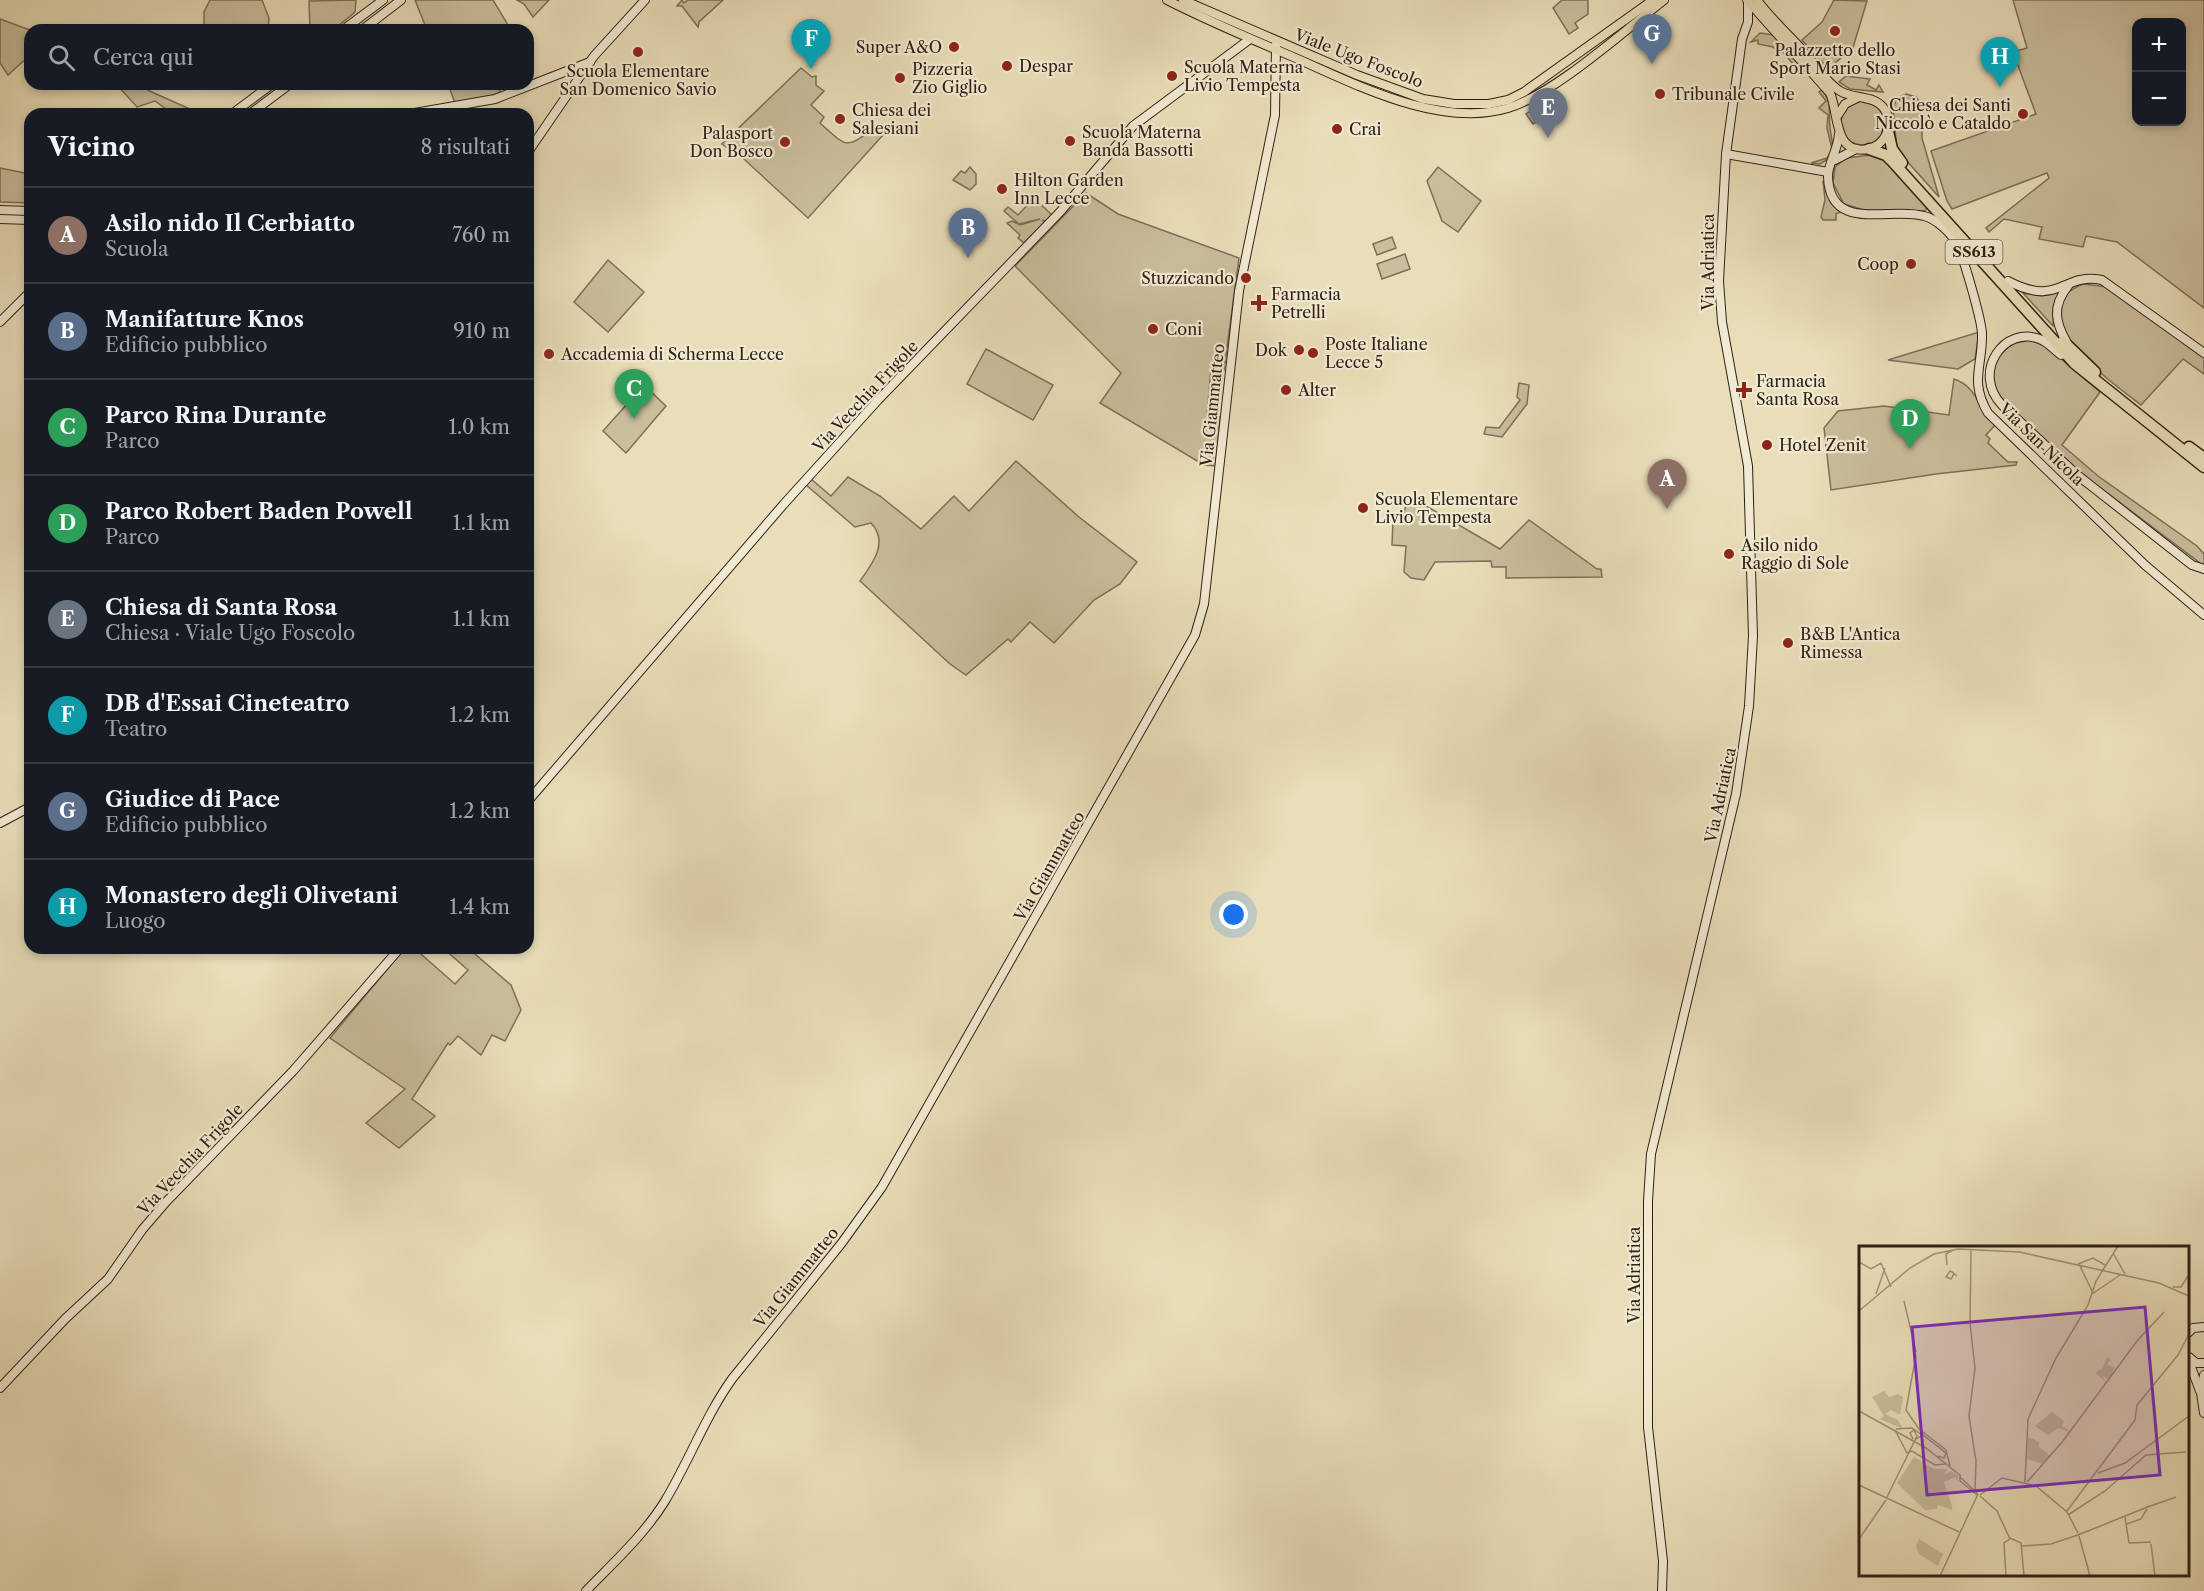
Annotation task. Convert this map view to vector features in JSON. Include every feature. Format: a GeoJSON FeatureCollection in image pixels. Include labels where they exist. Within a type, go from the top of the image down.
{"type":"FeatureCollection","features":[{"type":"Feature","properties":{"kind":"highway","name":"SS613"},"geometry":{"type":"LineString","coordinates":[[1888,131],[1897,157],[2008,281]]}},
{"type":"Feature","properties":{"kind":"highway","name":"SS613"},"geometry":{"type":"LineString","coordinates":[[1869,149],[1886,155],[1892,161],[2074,363]]}},
{"type":"Feature","properties":{"kind":"highway"},"geometry":{"type":"LineString","coordinates":[[2008,281],[2069,347],[2126,399],[2204,458]]}},
{"type":"Feature","properties":{"kind":"highway"},"geometry":{"type":"LineString","coordinates":[[2074,363],[2204,468]]}},
{"type":"Feature","properties":{"kind":"main road"},"geometry":{"type":"LineString","coordinates":[[1167,0],[1250,39],[1276,46]]}},
{"type":"Feature","properties":{"kind":"main road"},"geometry":{"type":"LineString","coordinates":[[1183,0],[1276,46]]}},
{"type":"Feature","properties":{"kind":"main road","name":"Viale Ugo Foscolo"},"geometry":{"type":"LineString","coordinates":[[1276,46],[1408,95],[1440,103],[1489,104],[1508,100],[1524,92],[1653,0]]}},
{"type":"Feature","properties":{"kind":"main road","name":"Viale Ugo Foscolo"},"geometry":{"type":"LineString","coordinates":[[1276,46],[1406,102],[1442,111],[1494,112],[1531,99],[1664,0]]}},
{"type":"Feature","properties":{"kind":"main road"},"geometry":{"type":"LineString","coordinates":[[1749,0],[1771,16],[1838,89],[1858,98],[1872,99],[1885,109],[1889,122],[1888,131],[1883,139],[1869,149],[1856,149],[1844,141],[1839,134],[1838,115],[1830,93],[1749,0]]}},
{"type":"Feature","properties":{"kind":"main road"},"geometry":{"type":"LineString","coordinates":[[1762,0],[1771,16]]}},
{"type":"Feature","properties":{"kind":"main road"},"geometry":{"type":"LineString","coordinates":[[1838,115],[1845,104],[1858,98]]}},
{"type":"Feature","properties":{"kind":"street"},"geometry":{"type":"LineString","coordinates":[[351,24],[383,0]]}},
{"type":"Feature","properties":{"kind":"street"},"geometry":{"type":"LineString","coordinates":[[370,24],[401,0]]}},
{"type":"Feature","properties":{"kind":"street"},"geometry":{"type":"LineString","coordinates":[[534,143],[590,62],[645,0]]}},
{"type":"Feature","properties":{"kind":"street","name":"Via Adriatica"},"geometry":{"type":"LineString","coordinates":[[1662,1591],[1663,1562],[1648,1427],[1648,1201],[1651,1154],[1736,794],[1748,724],[1752,658],[1749,477],[1719,296],[1722,196],[1726,154],[1742,39],[1748,22],[1749,0]]}},
{"type":"Feature","properties":{"kind":"street","name":"Via Vecchia Frigole"},"geometry":{"type":"LineString","coordinates":[[534,794],[783,505],[894,384],[1060,212],[1133,126],[1250,39]]}},
{"type":"Feature","properties":{"kind":"street","name":"Via Giammatteo"},"geometry":{"type":"LineString","coordinates":[[586,1591],[649,1525],[677,1479],[720,1396],[882,1187],[1195,635],[1204,604],[1239,291],[1275,115],[1276,46]]}},
{"type":"Feature","properties":{"kind":"street"},"geometry":{"type":"LineString","coordinates":[[534,83],[590,62]]}},
{"type":"Feature","properties":{"kind":"street"},"geometry":{"type":"LineString","coordinates":[[240,108],[264,90]]}},
{"type":"Feature","properties":{"kind":"street"},"geometry":{"type":"LineString","coordinates":[[258,108],[282,90]]}},
{"type":"Feature","properties":{"kind":"street"},"geometry":{"type":"LineString","coordinates":[[444,108],[495,99],[518,90]]}},
{"type":"Feature","properties":{"kind":"street"},"geometry":{"type":"LineString","coordinates":[[1726,154],[1828,172],[1834,161],[1839,134]]}},
{"type":"Feature","properties":{"kind":"street"},"geometry":{"type":"LineString","coordinates":[[1834,161],[1856,149]]}},
{"type":"Feature","properties":{"kind":"street","name":"Via San Nicola"},"geometry":{"type":"LineString","coordinates":[[1828,172],[1829,188],[1843,209],[1858,214],[1922,215],[1935,220],[1955,241],[1981,326],[1976,376],[1981,398],[1993,419],[2100,518],[2145,565],[2204,615]]}},
{"type":"Feature","properties":{"kind":"street"},"geometry":{"type":"LineString","coordinates":[[0,210],[24,210]]}},
{"type":"Feature","properties":{"kind":"street"},"geometry":{"type":"LineString","coordinates":[[0,219],[24,220]]}},
{"type":"Feature","properties":{"kind":"street"},"geometry":{"type":"LineString","coordinates":[[2008,281],[2037,293],[2083,279],[2102,280],[2204,353]]}},
{"type":"Feature","properties":{"kind":"street"},"geometry":{"type":"LineString","coordinates":[[2069,285],[2059,302],[2056,316],[2057,326],[2069,347]]}},
{"type":"Feature","properties":{"kind":"street"},"geometry":{"type":"LineString","coordinates":[[0,321],[24,298]]}},
{"type":"Feature","properties":{"kind":"street"},"geometry":{"type":"LineString","coordinates":[[2074,363],[2043,341],[2025,337],[2008,342],[1995,356],[1988,373],[1988,384],[2002,405],[2076,474],[2204,575]]}},
{"type":"Feature","properties":{"kind":"street"},"geometry":{"type":"LineString","coordinates":[[2192,566],[2204,569]]}},
{"type":"Feature","properties":{"kind":"street"},"geometry":{"type":"LineString","coordinates":[[0,823],[24,810]]}},
{"type":"Feature","properties":{"kind":"street","name":"Via Vecchia Frigole"},"geometry":{"type":"LineString","coordinates":[[0,1388],[64,1319],[108,1279],[142,1230],[160,1209],[293,1071],[395,954]]}},
{"type":"Feature","properties":{"kind":"street"},"geometry":{"type":"LineString","coordinates":[[2190,1331],[2204,1318]]}},
{"type":"Feature","properties":{"kind":"street"},"geometry":{"type":"LineString","coordinates":[[2190,1331],[2204,1326]]}},
{"type":"Feature","properties":{"kind":"street"},"geometry":{"type":"LineString","coordinates":[[2189,1358],[2196,1363],[2204,1363]]}},
{"type":"Feature","properties":{"kind":"street"},"geometry":{"type":"LineString","coordinates":[[2189,1362],[2201,1393],[2204,1413]]}},
{"type":"Feature","properties":{"kind":"street"},"geometry":{"type":"LineString","coordinates":[[2201,1393],[2204,1375]]}},
{"type":"Feature","properties":{"kind":"shaded area"},"geometry":{"type":"Polygon","coordinates":[[[210,0],[262,0],[269,18],[268,24],[204,24],[204,12],[210,0]]]}},
{"type":"Feature","properties":{"kind":"shaded area"},"geometry":{"type":"Polygon","coordinates":[[[356,0],[355,12],[340,24],[310,24],[309,1],[356,0]]]}},
{"type":"Feature","properties":{"kind":"shaded area"},"geometry":{"type":"Polygon","coordinates":[[[415,0],[493,0],[507,24],[425,24],[415,0]]]}},
{"type":"Feature","properties":{"kind":"shaded area"},"geometry":{"type":"Polygon","coordinates":[[[517,0],[549,0],[533,17],[524,4],[517,0]]]}},
{"type":"Feature","properties":{"kind":"shaded area"},"geometry":{"type":"Polygon","coordinates":[[[682,0],[684,3],[688,0],[723,0],[699,22],[698,27],[682,6],[677,6],[682,0]]]}},
{"type":"Feature","properties":{"kind":"shaded area"},"geometry":{"type":"Polygon","coordinates":[[[1562,0],[1588,0],[1588,14],[1575,23],[1578,28],[1569,34],[1553,8],[1562,0]]]}},
{"type":"Feature","properties":{"kind":"shaded area","name":"Palazzetto dello Sport Mario Stasi"},"geometry":{"type":"Polygon","coordinates":[[[1834,0],[1867,1],[1851,54],[1847,53],[1828,69],[1802,40],[1822,22],[1834,0]]]}},
{"type":"Feature","properties":{"kind":"shaded area"},"geometry":{"type":"Polygon","coordinates":[[[2013,0],[2204,0],[2204,308],[2117,242],[2086,236],[2083,247],[2039,239],[2042,227],[2004,219],[1989,232],[1986,228],[2049,178],[2047,173],[1952,209],[1947,201],[1931,151],[2036,114],[2013,52],[2027,48],[2013,0]]]}},
{"type":"Feature","properties":{"kind":"shaded area"},"geometry":{"type":"Polygon","coordinates":[[[0,19],[24,28],[24,60],[8,75],[0,63],[0,19]]]}},
{"type":"Feature","properties":{"kind":"shaded area"},"geometry":{"type":"Polygon","coordinates":[[[1760,33],[1773,35],[1806,72],[1803,75],[1779,48],[1776,50],[1773,47],[1758,44],[1758,40],[1751,42],[1760,33]]]}},
{"type":"Feature","properties":{"kind":"shaded area","name":"Palasport Don Bosco"},"geometry":{"type":"Polygon","coordinates":[[[801,68],[812,77],[816,76],[816,85],[824,91],[811,105],[824,117],[820,123],[836,137],[847,143],[852,142],[875,128],[883,135],[808,218],[745,160],[722,144],[801,68]]]}},
{"type":"Feature","properties":{"kind":"shaded area"},"geometry":{"type":"Polygon","coordinates":[[[1846,76],[1870,79],[1867,85],[1876,90],[1879,85],[1883,92],[1850,89],[1839,82],[1846,76]]]}},
{"type":"Feature","properties":{"kind":"shaded area"},"geometry":{"type":"Polygon","coordinates":[[[121,90],[147,90],[188,108],[165,108],[155,101],[137,107],[121,90]]]}},
{"type":"Feature","properties":{"kind":"shaded area"},"geometry":{"type":"Polygon","coordinates":[[[450,90],[499,90],[501,94],[455,103],[450,90]]]}},
{"type":"Feature","properties":{"kind":"shaded area"},"geometry":{"type":"Polygon","coordinates":[[[1822,90],[1829,103],[1832,149],[1827,128],[1828,115],[1819,108],[1826,101],[1819,92],[1822,90]]]}},
{"type":"Feature","properties":{"kind":"shaded area"},"geometry":{"type":"Polygon","coordinates":[[[1906,94],[1916,97],[1922,105],[1922,138],[1939,197],[1897,150],[1893,108],[1897,98],[1906,94]]]}},
{"type":"Feature","properties":{"kind":"shaded area"},"geometry":{"type":"Polygon","coordinates":[[[1546,100],[1553,111],[1533,124],[1526,114],[1546,100]]]}},
{"type":"Feature","properties":{"kind":"shaded area"},"geometry":{"type":"Polygon","coordinates":[[[1863,101],[1872,102],[1879,107],[1884,114],[1884,132],[1879,139],[1872,144],[1863,145],[1854,144],[1847,139],[1842,132],[1841,123],[1842,114],[1847,107],[1854,102],[1863,101]]]}},
{"type":"Feature","properties":{"kind":"shaded area"},"geometry":{"type":"Polygon","coordinates":[[[1832,149],[1828,159],[1820,164],[1811,163],[1827,158],[1832,149]]]}},
{"type":"Feature","properties":{"kind":"shaded area"},"geometry":{"type":"Polygon","coordinates":[[[1871,155],[1884,159],[1927,207],[1925,211],[1864,210],[1844,204],[1833,183],[1835,167],[1846,158],[1871,155]]]}},
{"type":"Feature","properties":{"kind":"shaded area"},"geometry":{"type":"Polygon","coordinates":[[[970,167],[976,174],[976,184],[970,190],[953,180],[961,171],[965,173],[970,167]]]}},
{"type":"Feature","properties":{"kind":"shaded area"},"geometry":{"type":"Polygon","coordinates":[[[1438,167],[1481,201],[1458,232],[1442,221],[1427,181],[1438,167]]]}},
{"type":"Feature","properties":{"kind":"shaded area"},"geometry":{"type":"Polygon","coordinates":[[[0,168],[24,173],[24,203],[0,202],[0,168]]]}},
{"type":"Feature","properties":{"kind":"shaded area"},"geometry":{"type":"Polygon","coordinates":[[[1823,181],[1829,198],[1840,212],[1836,214],[1836,220],[1823,220],[1821,217],[1825,200],[1823,181]]]}},
{"type":"Feature","properties":{"kind":"shaded area","name":"Coni"},"geometry":{"type":"Polygon","coordinates":[[[1086,193],[1118,214],[1239,258],[1224,370],[1211,369],[1207,415],[1220,417],[1216,466],[1204,465],[1100,403],[1121,373],[1015,266],[1086,193]]]}},
{"type":"Feature","properties":{"kind":"shaded area"},"geometry":{"type":"Polygon","coordinates":[[[1034,198],[1052,215],[1046,221],[1042,220],[1045,222],[1024,243],[1018,238],[1020,235],[1007,223],[1012,221],[1020,225],[1040,219],[1019,224],[1004,211],[1008,207],[1018,215],[1034,198]]]}},
{"type":"Feature","properties":{"kind":"shaded area"},"geometry":{"type":"Polygon","coordinates":[[[1392,237],[1396,248],[1377,255],[1373,244],[1392,237]]]}},
{"type":"Feature","properties":{"kind":"shaded area"},"geometry":{"type":"Polygon","coordinates":[[[1405,254],[1410,269],[1382,279],[1377,264],[1405,254]]]}},
{"type":"Feature","properties":{"kind":"shaded area"},"geometry":{"type":"Polygon","coordinates":[[[608,260],[644,292],[608,332],[574,302],[608,260]]]}},
{"type":"Feature","properties":{"kind":"shaded area"},"geometry":{"type":"Polygon","coordinates":[[[2083,284],[2108,287],[2204,356],[2204,374],[2183,359],[2141,405],[2092,365],[2075,347],[2063,329],[2058,312],[2064,297],[2083,284]]]}},
{"type":"Feature","properties":{"kind":"shaded area"},"geometry":{"type":"Polygon","coordinates":[[[2061,291],[2054,307],[2053,326],[2023,293],[2041,296],[2061,291]]]}},
{"type":"Feature","properties":{"kind":"shaded area"},"geometry":{"type":"Polygon","coordinates":[[[1979,332],[1975,359],[1958,369],[1888,360],[1979,332]]]}},
{"type":"Feature","properties":{"kind":"shaded area"},"geometry":{"type":"Polygon","coordinates":[[[2030,340],[2047,347],[2100,392],[2062,445],[2098,476],[2197,546],[2204,554],[2204,566],[2082,474],[1999,397],[1992,378],[1997,358],[2011,344],[2030,340]]]}},
{"type":"Feature","properties":{"kind":"shaded area"},"geometry":{"type":"Polygon","coordinates":[[[986,349],[1053,385],[1033,420],[967,384],[986,349]]]}},
{"type":"Feature","properties":{"kind":"shaded area"},"geometry":{"type":"Polygon","coordinates":[[[1954,379],[1968,387],[1995,425],[1986,435],[1990,439],[1988,443],[2008,462],[2017,462],[2016,465],[1831,490],[1824,428],[1838,411],[1884,406],[1949,415],[1954,379]]]}},
{"type":"Feature","properties":{"kind":"shaded area"},"geometry":{"type":"Polygon","coordinates":[[[1519,383],[1529,385],[1527,404],[1502,437],[1484,434],[1486,427],[1499,428],[1520,400],[1517,397],[1519,383]]]}},
{"type":"Feature","properties":{"kind":"shaded area"},"geometry":{"type":"Polygon","coordinates":[[[644,385],[666,406],[626,453],[603,431],[644,385]]]}},
{"type":"Feature","properties":{"kind":"shaded area"},"geometry":{"type":"Polygon","coordinates":[[[1016,461],[1079,517],[1137,562],[1120,584],[1094,600],[1054,643],[1030,622],[1011,642],[1008,639],[966,675],[950,664],[860,581],[874,560],[879,545],[879,538],[871,523],[855,527],[806,485],[811,479],[831,496],[848,477],[880,496],[921,529],[954,496],[969,511],[1016,461]]]}},
{"type":"Feature","properties":{"kind":"shaded area"},"geometry":{"type":"Polygon","coordinates":[[[1409,496],[1500,549],[1529,520],[1597,569],[1601,569],[1602,577],[1506,578],[1506,567],[1492,567],[1491,561],[1435,562],[1424,580],[1411,578],[1404,572],[1406,546],[1392,545],[1393,519],[1402,519],[1409,496]]]}},
{"type":"Feature","properties":{"kind":"shaded area"},"geometry":{"type":"Polygon","coordinates":[[[400,954],[421,954],[455,984],[468,970],[450,954],[475,954],[511,985],[521,1010],[505,1041],[492,1035],[481,1055],[458,1036],[450,1045],[448,1043],[412,1099],[435,1116],[399,1148],[366,1123],[405,1089],[330,1038],[400,954]]]}},
{"type":"Feature","properties":{"kind":"place","name":"Palazzetto dello Sport Mario Stasi"},"geometry":{"type":"Point","coordinates":[1835,31]}},
{"type":"Feature","properties":{"kind":"place","name":"Super A&O"},"geometry":{"type":"Point","coordinates":[954,47]}},
{"type":"Feature","properties":{"kind":"place","name":"Scuola Elementare San Domenico Savio"},"geometry":{"type":"Point","coordinates":[638,52]}},
{"type":"Feature","properties":{"kind":"place","name":"Giudice di Pace"},"geometry":{"type":"Point","coordinates":[1652,64]}},
{"type":"Feature","properties":{"kind":"place","name":"Despar"},"geometry":{"type":"Point","coordinates":[1007,66]}},
{"type":"Feature","properties":{"kind":"place","name":"DB d'Essai Cineteatro"},"geometry":{"type":"Point","coordinates":[811,69]}},
{"type":"Feature","properties":{"kind":"place","name":"Scuola Materna Livio Tempesta"},"geometry":{"type":"Point","coordinates":[1172,76]}},
{"type":"Feature","properties":{"kind":"place","name":"Pizzeria Zio Giglio"},"geometry":{"type":"Point","coordinates":[900,78]}},
{"type":"Feature","properties":{"kind":"place","name":"Monastero degli Olivetani"},"geometry":{"type":"Point","coordinates":[2000,87]}},
{"type":"Feature","properties":{"kind":"place","name":"Tribunale Civile"},"geometry":{"type":"Point","coordinates":[1660,94]}},
{"type":"Feature","properties":{"kind":"place","name":"Chiesa dei Santi Niccolò e Cataldo"},"geometry":{"type":"Point","coordinates":[2023,114]}},
{"type":"Feature","properties":{"kind":"place","name":"Chiesa dei Salesiani"},"geometry":{"type":"Point","coordinates":[840,119]}},
{"type":"Feature","properties":{"kind":"place","name":"Crai"},"geometry":{"type":"Point","coordinates":[1337,129]}},
{"type":"Feature","properties":{"kind":"place","name":"Chiesa di Santa Rosa"},"geometry":{"type":"Point","coordinates":[1548,138]}},
{"type":"Feature","properties":{"kind":"place","name":"Scuola Materna Banda Bassotti"},"geometry":{"type":"Point","coordinates":[1070,141]}},
{"type":"Feature","properties":{"kind":"place","name":"Palasport Don Bosco"},"geometry":{"type":"Point","coordinates":[785,142]}},
{"type":"Feature","properties":{"kind":"place","name":"Hilton Garden Inn Lecce"},"geometry":{"type":"Point","coordinates":[1002,189]}},
{"type":"Feature","properties":{"kind":"place","name":"Manifatture Knos"},"geometry":{"type":"Point","coordinates":[968,258]}},
{"type":"Feature","properties":{"kind":"place","name":"Coop"},"geometry":{"type":"Point","coordinates":[1911,264]}},
{"type":"Feature","properties":{"kind":"place","name":"Stuzzicando"},"geometry":{"type":"Point","coordinates":[1246,278]}},
{"type":"Feature","properties":{"kind":"place","name":"Farmacia Petrelli"},"geometry":{"type":"Point","coordinates":[1259,303]}},
{"type":"Feature","properties":{"kind":"place","name":"Coni"},"geometry":{"type":"Point","coordinates":[1153,329]}},
{"type":"Feature","properties":{"kind":"place","name":"Dok"},"geometry":{"type":"Point","coordinates":[1299,350]}},
{"type":"Feature","properties":{"kind":"place","name":"Poste Italiane Lecce 5"},"geometry":{"type":"Point","coordinates":[1313,353]}},
{"type":"Feature","properties":{"kind":"place","name":"Accademia di Scherma Lecce"},"geometry":{"type":"Point","coordinates":[549,354]}},
{"type":"Feature","properties":{"kind":"place","name":"Alter"},"geometry":{"type":"Point","coordinates":[1286,390]}},
{"type":"Feature","properties":{"kind":"place","name":"Farmacia Santa Rosa"},"geometry":{"type":"Point","coordinates":[1744,390]}},
{"type":"Feature","properties":{"kind":"place","name":"Parco Rina Durante"},"geometry":{"type":"Point","coordinates":[634,419]}},
{"type":"Feature","properties":{"kind":"place","name":"Hotel Zenit"},"geometry":{"type":"Point","coordinates":[1767,445]}},
{"type":"Feature","properties":{"kind":"place","name":"Parco Robert Baden Powell"},"geometry":{"type":"Point","coordinates":[1910,449]}},
{"type":"Feature","properties":{"kind":"place","name":"Scuola Elementare Livio Tempesta"},"geometry":{"type":"Point","coordinates":[1363,508]}},
{"type":"Feature","properties":{"kind":"place","name":"Asilo nido Il Cerbiatto"},"geometry":{"type":"Point","coordinates":[1667,509]}},
{"type":"Feature","properties":{"kind":"place","name":"Asilo nido Raggio di Sole"},"geometry":{"type":"Point","coordinates":[1729,554]}},
{"type":"Feature","properties":{"kind":"place","name":"B&B L'Antica Rimessa"},"geometry":{"type":"Point","coordinates":[1788,643]}}]}
